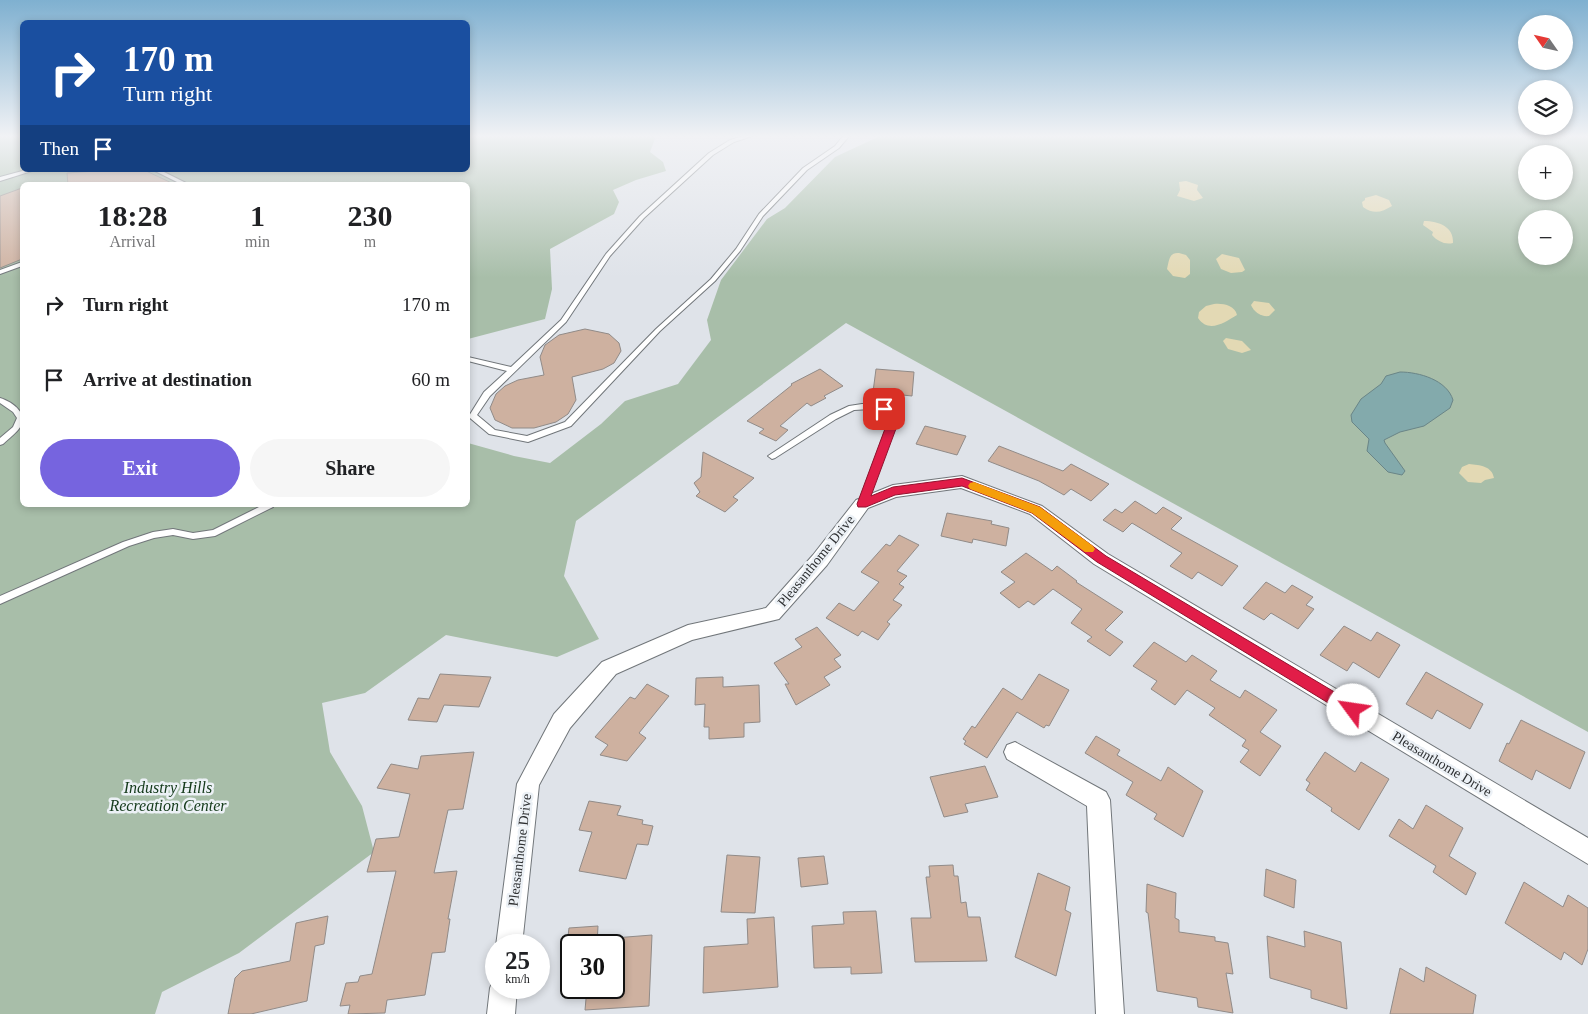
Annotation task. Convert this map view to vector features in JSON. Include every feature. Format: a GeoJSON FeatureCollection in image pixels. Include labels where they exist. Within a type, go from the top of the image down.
{"type":"FeatureCollection","features":[{"type":"Feature","properties":{"kind":"street","name":"Pleasanthome Drive"},"geometry":{"type":"LineString","coordinates":[[510,934],[528,784],[562,721],[609,668],[688,633],[772,614],[820,560],[862,504],[893,491],[962,482],[1036,510],[1101,559],[1588,852]]}},
{"type":"Feature","properties":{"kind":"street"},"geometry":{"type":"LineString","coordinates":[[1015,752],[1098,800],[1110,1014]]}},
{"type":"Feature","properties":{"kind":"street"},"geometry":{"type":"LineString","coordinates":[[501,1014],[503,999]]}},
{"type":"Feature","properties":{"kind":"lane"},"geometry":{"type":"LineString","coordinates":[[679,183],[642,217],[608,255],[564,321],[487,394],[473,416],[492,432],[528,439],[568,424],[658,330],[713,280],[738,250],[761,215],[792,183]]}},
{"type":"Feature","properties":{"kind":"lane"},"geometry":{"type":"LineString","coordinates":[[0,272],[20,265]]}},
{"type":"Feature","properties":{"kind":"lane"},"geometry":{"type":"LineString","coordinates":[[470,359],[513,370]]}},
{"type":"Feature","properties":{"kind":"lane"},"geometry":{"type":"LineString","coordinates":[[0,400],[16,410],[20,416]]}},
{"type":"Feature","properties":{"kind":"lane"},"geometry":{"type":"LineString","coordinates":[[772,456],[842,410],[872,405],[884,409],[891,415],[891,426],[862,504]]}},
{"type":"Feature","properties":{"kind":"lane"},"geometry":{"type":"LineString","coordinates":[[0,442],[16,428],[20,420]]}},
{"type":"Feature","properties":{"kind":"lane"},"geometry":{"type":"LineString","coordinates":[[0,600],[126,544],[153,535],[173,532],[193,536],[215,533],[266,507]]}},
{"type":"Feature","properties":{"kind":"green space","name":"Industry Hills Recreation Center"},"geometry":{"type":"Polygon","coordinates":[[[0,183],[20,183],[20,507],[470,507],[470,444],[514,456],[550,463],[601,424],[625,401],[678,384],[711,340],[707,320],[721,280],[767,219],[785,208],[809,183],[1518,183],[1518,200],[1573,200],[1573,183],[1588,183],[1588,732],[846,323],[576,521],[564,576],[599,639],[557,657],[446,635],[365,693],[322,703],[330,752],[362,806],[374,852],[239,953],[162,992],[155,1014],[0,1014],[0,183]]]}},
{"type":"Feature","properties":{"kind":"green space"},"geometry":{"type":"Polygon","coordinates":[[[470,183],[628,183],[613,190],[619,202],[614,214],[550,249],[552,289],[545,319],[470,338],[470,183]]]}},
{"type":"Feature","properties":{"kind":"sand"},"geometry":{"type":"Polygon","coordinates":[[[1179,183],[1198,185],[1197,190],[1203,198],[1194,201],[1177,196],[1180,190],[1179,183]]]}},
{"type":"Feature","properties":{"kind":"sand"},"geometry":{"type":"Polygon","coordinates":[[[1376,195],[1389,200],[1392,206],[1378,212],[1363,207],[1362,202],[1365,198],[1376,195]]]}},
{"type":"Feature","properties":{"kind":"sand"},"geometry":{"type":"Polygon","coordinates":[[[1424,221],[1435,222],[1445,226],[1453,237],[1453,243],[1444,243],[1436,239],[1432,235],[1433,232],[1423,225],[1424,221]]]}},
{"type":"Feature","properties":{"kind":"sand"},"geometry":{"type":"Polygon","coordinates":[[[1179,253],[1186,255],[1190,260],[1190,274],[1185,278],[1173,276],[1167,269],[1171,256],[1179,253]]]}},
{"type":"Feature","properties":{"kind":"sand"},"geometry":{"type":"Polygon","coordinates":[[[1222,254],[1239,258],[1245,270],[1231,273],[1221,269],[1216,259],[1222,254]]]}},
{"type":"Feature","properties":{"kind":"sand"},"geometry":{"type":"Polygon","coordinates":[[[1254,301],[1269,303],[1275,310],[1269,316],[1261,315],[1252,308],[1251,305],[1254,301]]]}},
{"type":"Feature","properties":{"kind":"sand"},"geometry":{"type":"Polygon","coordinates":[[[1224,304],[1231,307],[1237,315],[1217,325],[1212,326],[1202,323],[1198,318],[1199,312],[1206,306],[1224,304]]]}},
{"type":"Feature","properties":{"kind":"sand"},"geometry":{"type":"Polygon","coordinates":[[[1226,338],[1242,341],[1251,350],[1242,353],[1228,349],[1223,341],[1226,338]]]}},
{"type":"Feature","properties":{"kind":"sand"},"geometry":{"type":"Polygon","coordinates":[[[1469,464],[1488,469],[1494,478],[1481,483],[1468,482],[1459,473],[1462,467],[1469,464]]]}},
{"type":"Feature","properties":{"kind":"water"},"geometry":{"type":"Polygon","coordinates":[[[1400,372],[1424,376],[1439,382],[1450,393],[1453,400],[1450,408],[1424,426],[1400,432],[1384,440],[1405,471],[1402,475],[1388,472],[1367,451],[1369,439],[1352,422],[1351,415],[1361,399],[1381,384],[1386,376],[1400,372]]]}},
{"type":"Feature","properties":{"kind":"building"},"geometry":{"type":"Polygon","coordinates":[[[20,189],[20,260],[0,268],[0,196],[20,189]]]}},
{"type":"Feature","properties":{"kind":"building"},"geometry":{"type":"Polygon","coordinates":[[[585,329],[609,334],[619,343],[621,351],[614,363],[603,369],[572,377],[576,400],[568,414],[556,422],[534,428],[512,428],[495,420],[490,408],[496,394],[505,386],[518,380],[544,375],[540,357],[545,345],[559,335],[585,329]]]}},
{"type":"Feature","properties":{"kind":"building"},"geometry":{"type":"Polygon","coordinates":[[[820,369],[843,386],[824,396],[826,398],[811,406],[807,403],[780,426],[788,430],[776,441],[759,433],[764,429],[747,421],[791,384],[820,369]]]}},
{"type":"Feature","properties":{"kind":"building"},"geometry":{"type":"Polygon","coordinates":[[[876,369],[914,372],[912,396],[873,392],[876,369]]]}},
{"type":"Feature","properties":{"kind":"building"},"geometry":{"type":"Polygon","coordinates":[[[925,426],[966,436],[957,455],[916,444],[925,426]]]}},
{"type":"Feature","properties":{"kind":"building"},"geometry":{"type":"Polygon","coordinates":[[[999,446],[1063,471],[1071,464],[1109,484],[1091,501],[1071,489],[1064,495],[1039,481],[988,461],[999,446]]]}},
{"type":"Feature","properties":{"kind":"building"},"geometry":{"type":"Polygon","coordinates":[[[703,452],[754,478],[733,497],[738,500],[725,512],[696,496],[700,492],[694,483],[701,477],[703,452]]]}},
{"type":"Feature","properties":{"kind":"building"},"geometry":{"type":"Polygon","coordinates":[[[1135,501],[1156,514],[1163,507],[1182,518],[1171,529],[1238,566],[1222,586],[1198,572],[1192,579],[1170,566],[1182,553],[1132,523],[1123,532],[1103,520],[1115,509],[1122,513],[1135,501]]]}},
{"type":"Feature","properties":{"kind":"building"},"geometry":{"type":"Polygon","coordinates":[[[947,513],[992,521],[991,524],[1009,528],[1006,546],[973,539],[972,543],[941,536],[947,513]]]}},
{"type":"Feature","properties":{"kind":"building"},"geometry":{"type":"Polygon","coordinates":[[[899,535],[919,545],[897,571],[907,576],[899,584],[904,587],[893,600],[902,605],[887,622],[890,624],[878,640],[862,631],[858,636],[826,618],[839,603],[854,611],[879,582],[861,572],[886,544],[890,546],[899,535]]]}},
{"type":"Feature","properties":{"kind":"building"},"geometry":{"type":"Polygon","coordinates":[[[1026,553],[1052,571],[1057,566],[1076,582],[1123,612],[1105,630],[1123,642],[1110,656],[1087,641],[1092,637],[1071,623],[1082,609],[1053,589],[1034,605],[1028,601],[1019,608],[1000,593],[1015,582],[1001,572],[1026,553]]]}},
{"type":"Feature","properties":{"kind":"building"},"geometry":{"type":"Polygon","coordinates":[[[1266,582],[1285,593],[1292,585],[1313,597],[1306,605],[1314,609],[1298,629],[1271,613],[1264,620],[1243,608],[1266,582]]]}},
{"type":"Feature","properties":{"kind":"building"},"geometry":{"type":"Polygon","coordinates":[[[1344,626],[1371,641],[1377,632],[1400,645],[1379,678],[1353,662],[1347,671],[1320,655],[1344,626]]]}},
{"type":"Feature","properties":{"kind":"building"},"geometry":{"type":"Polygon","coordinates":[[[817,627],[841,655],[834,659],[841,667],[824,677],[830,685],[796,705],[785,684],[789,684],[774,663],[802,647],[795,639],[817,627]]]}},
{"type":"Feature","properties":{"kind":"building"},"geometry":{"type":"Polygon","coordinates":[[[1154,642],[1186,662],[1192,655],[1217,671],[1210,680],[1240,698],[1245,690],[1277,710],[1260,732],[1281,746],[1260,776],[1240,762],[1249,750],[1242,746],[1246,740],[1209,715],[1215,708],[1187,690],[1175,705],[1151,689],[1157,681],[1133,666],[1154,642]]]}},
{"type":"Feature","properties":{"kind":"building"},"geometry":{"type":"Polygon","coordinates":[[[1426,672],[1483,704],[1470,729],[1437,710],[1432,719],[1406,704],[1426,672]]]}},
{"type":"Feature","properties":{"kind":"building"},"geometry":{"type":"Polygon","coordinates":[[[440,674],[491,677],[479,707],[444,705],[437,722],[408,720],[418,698],[429,699],[440,674]]]}},
{"type":"Feature","properties":{"kind":"building"},"geometry":{"type":"Polygon","coordinates":[[[1039,674],[1069,690],[1049,726],[1046,725],[1044,728],[1017,712],[987,758],[964,744],[966,741],[963,739],[972,726],[975,728],[1003,688],[1022,700],[1039,674]]]}},
{"type":"Feature","properties":{"kind":"building"},"geometry":{"type":"Polygon","coordinates":[[[723,677],[723,687],[759,685],[760,722],[744,723],[744,737],[709,739],[709,727],[704,727],[705,704],[695,705],[696,678],[723,677]]]}},
{"type":"Feature","properties":{"kind":"building"},"geometry":{"type":"Polygon","coordinates":[[[647,684],[669,696],[639,733],[646,738],[627,761],[600,755],[608,745],[595,737],[630,697],[635,699],[647,684]]]}},
{"type":"Feature","properties":{"kind":"building"},"geometry":{"type":"Polygon","coordinates":[[[1521,720],[1585,752],[1570,789],[1536,770],[1532,780],[1499,761],[1521,720]]]}},
{"type":"Feature","properties":{"kind":"building"},"geometry":{"type":"Polygon","coordinates":[[[1096,736],[1120,750],[1117,755],[1161,781],[1168,767],[1203,791],[1183,837],[1154,819],[1157,814],[1126,795],[1133,782],[1085,753],[1096,736]]]}},
{"type":"Feature","properties":{"kind":"building"},"geometry":{"type":"Polygon","coordinates":[[[474,752],[463,809],[448,810],[434,873],[457,871],[448,919],[450,919],[445,952],[432,953],[425,995],[387,1000],[385,1013],[348,1014],[350,1005],[340,1006],[346,983],[358,982],[360,976],[372,974],[396,871],[367,872],[376,839],[399,837],[410,794],[377,788],[391,764],[418,769],[421,756],[474,752]]]}},
{"type":"Feature","properties":{"kind":"building"},"geometry":{"type":"Polygon","coordinates":[[[1325,752],[1355,772],[1361,762],[1389,779],[1359,830],[1331,811],[1332,808],[1306,790],[1310,783],[1306,780],[1325,752]]]}},
{"type":"Feature","properties":{"kind":"building"},"geometry":{"type":"Polygon","coordinates":[[[985,766],[998,797],[965,804],[968,812],[944,817],[930,777],[985,766]]]}},
{"type":"Feature","properties":{"kind":"building"},"geometry":{"type":"Polygon","coordinates":[[[589,801],[621,806],[617,815],[643,820],[642,824],[653,826],[648,845],[637,844],[626,879],[579,871],[592,832],[579,830],[589,801]]]}},
{"type":"Feature","properties":{"kind":"building"},"geometry":{"type":"Polygon","coordinates":[[[1426,805],[1463,828],[1449,856],[1476,873],[1466,895],[1433,872],[1436,866],[1389,836],[1399,819],[1413,829],[1426,805]]]}},
{"type":"Feature","properties":{"kind":"building"},"geometry":{"type":"Polygon","coordinates":[[[727,855],[760,857],[755,913],[721,912],[727,855]]]}},
{"type":"Feature","properties":{"kind":"building"},"geometry":{"type":"Polygon","coordinates":[[[824,856],[828,884],[801,887],[798,858],[824,856]]]}},
{"type":"Feature","properties":{"kind":"building"},"geometry":{"type":"Polygon","coordinates":[[[953,865],[954,876],[958,876],[961,903],[966,902],[968,917],[980,917],[987,961],[915,962],[911,918],[931,918],[926,877],[930,877],[929,866],[953,865]]]}},
{"type":"Feature","properties":{"kind":"building"},"geometry":{"type":"Polygon","coordinates":[[[1266,869],[1296,880],[1294,908],[1264,896],[1266,869]]]}},
{"type":"Feature","properties":{"kind":"building"},"geometry":{"type":"Polygon","coordinates":[[[1038,873],[1070,887],[1065,910],[1071,913],[1056,976],[1015,957],[1038,873]]]}},
{"type":"Feature","properties":{"kind":"building"},"geometry":{"type":"Polygon","coordinates":[[[1524,882],[1563,907],[1568,895],[1588,908],[1588,949],[1582,965],[1564,952],[1561,960],[1505,923],[1524,882]]]}},
{"type":"Feature","properties":{"kind":"building"},"geometry":{"type":"Polygon","coordinates":[[[1147,884],[1176,893],[1175,918],[1179,920],[1179,932],[1215,937],[1215,941],[1228,943],[1233,974],[1226,973],[1233,1013],[1198,1007],[1197,998],[1157,991],[1148,913],[1146,912],[1147,884]]]}},
{"type":"Feature","properties":{"kind":"building"},"geometry":{"type":"Polygon","coordinates":[[[876,911],[882,973],[851,974],[851,967],[814,968],[812,926],[844,924],[843,912],[876,911]]]}},
{"type":"Feature","properties":{"kind":"building"},"geometry":{"type":"Polygon","coordinates":[[[328,916],[324,944],[315,946],[307,1001],[251,1014],[228,1014],[235,978],[242,971],[290,961],[296,923],[328,916]]]}},
{"type":"Feature","properties":{"kind":"building"},"geometry":{"type":"Polygon","coordinates":[[[774,917],[778,987],[703,993],[704,947],[748,944],[747,919],[774,917]]]}},
{"type":"Feature","properties":{"kind":"building"},"geometry":{"type":"Polygon","coordinates":[[[598,926],[598,934],[568,934],[569,928],[598,926]]]}},
{"type":"Feature","properties":{"kind":"building"},"geometry":{"type":"Polygon","coordinates":[[[1304,931],[1341,942],[1347,1009],[1311,998],[1311,990],[1270,978],[1267,936],[1305,947],[1304,931]]]}},
{"type":"Feature","properties":{"kind":"building"},"geometry":{"type":"Polygon","coordinates":[[[652,935],[649,1006],[585,1010],[586,999],[625,999],[625,937],[652,935]]]}},
{"type":"Feature","properties":{"kind":"building"},"geometry":{"type":"Polygon","coordinates":[[[1426,967],[1476,995],[1473,1014],[1390,1014],[1400,968],[1424,982],[1426,967]]]}},
{"type":"Feature","properties":{"kind":"slow traffic"},"geometry":{"type":"LineString","coordinates":[[974,486],[1036,510],[1089,549]]}},
{"type":"Feature","properties":{"kind":"route"},"geometry":{"type":"LineString","coordinates":[[884,409],[891,415],[891,426],[862,504],[893,491],[962,482],[1036,510],[1101,559],[1353,710]]}}]}
